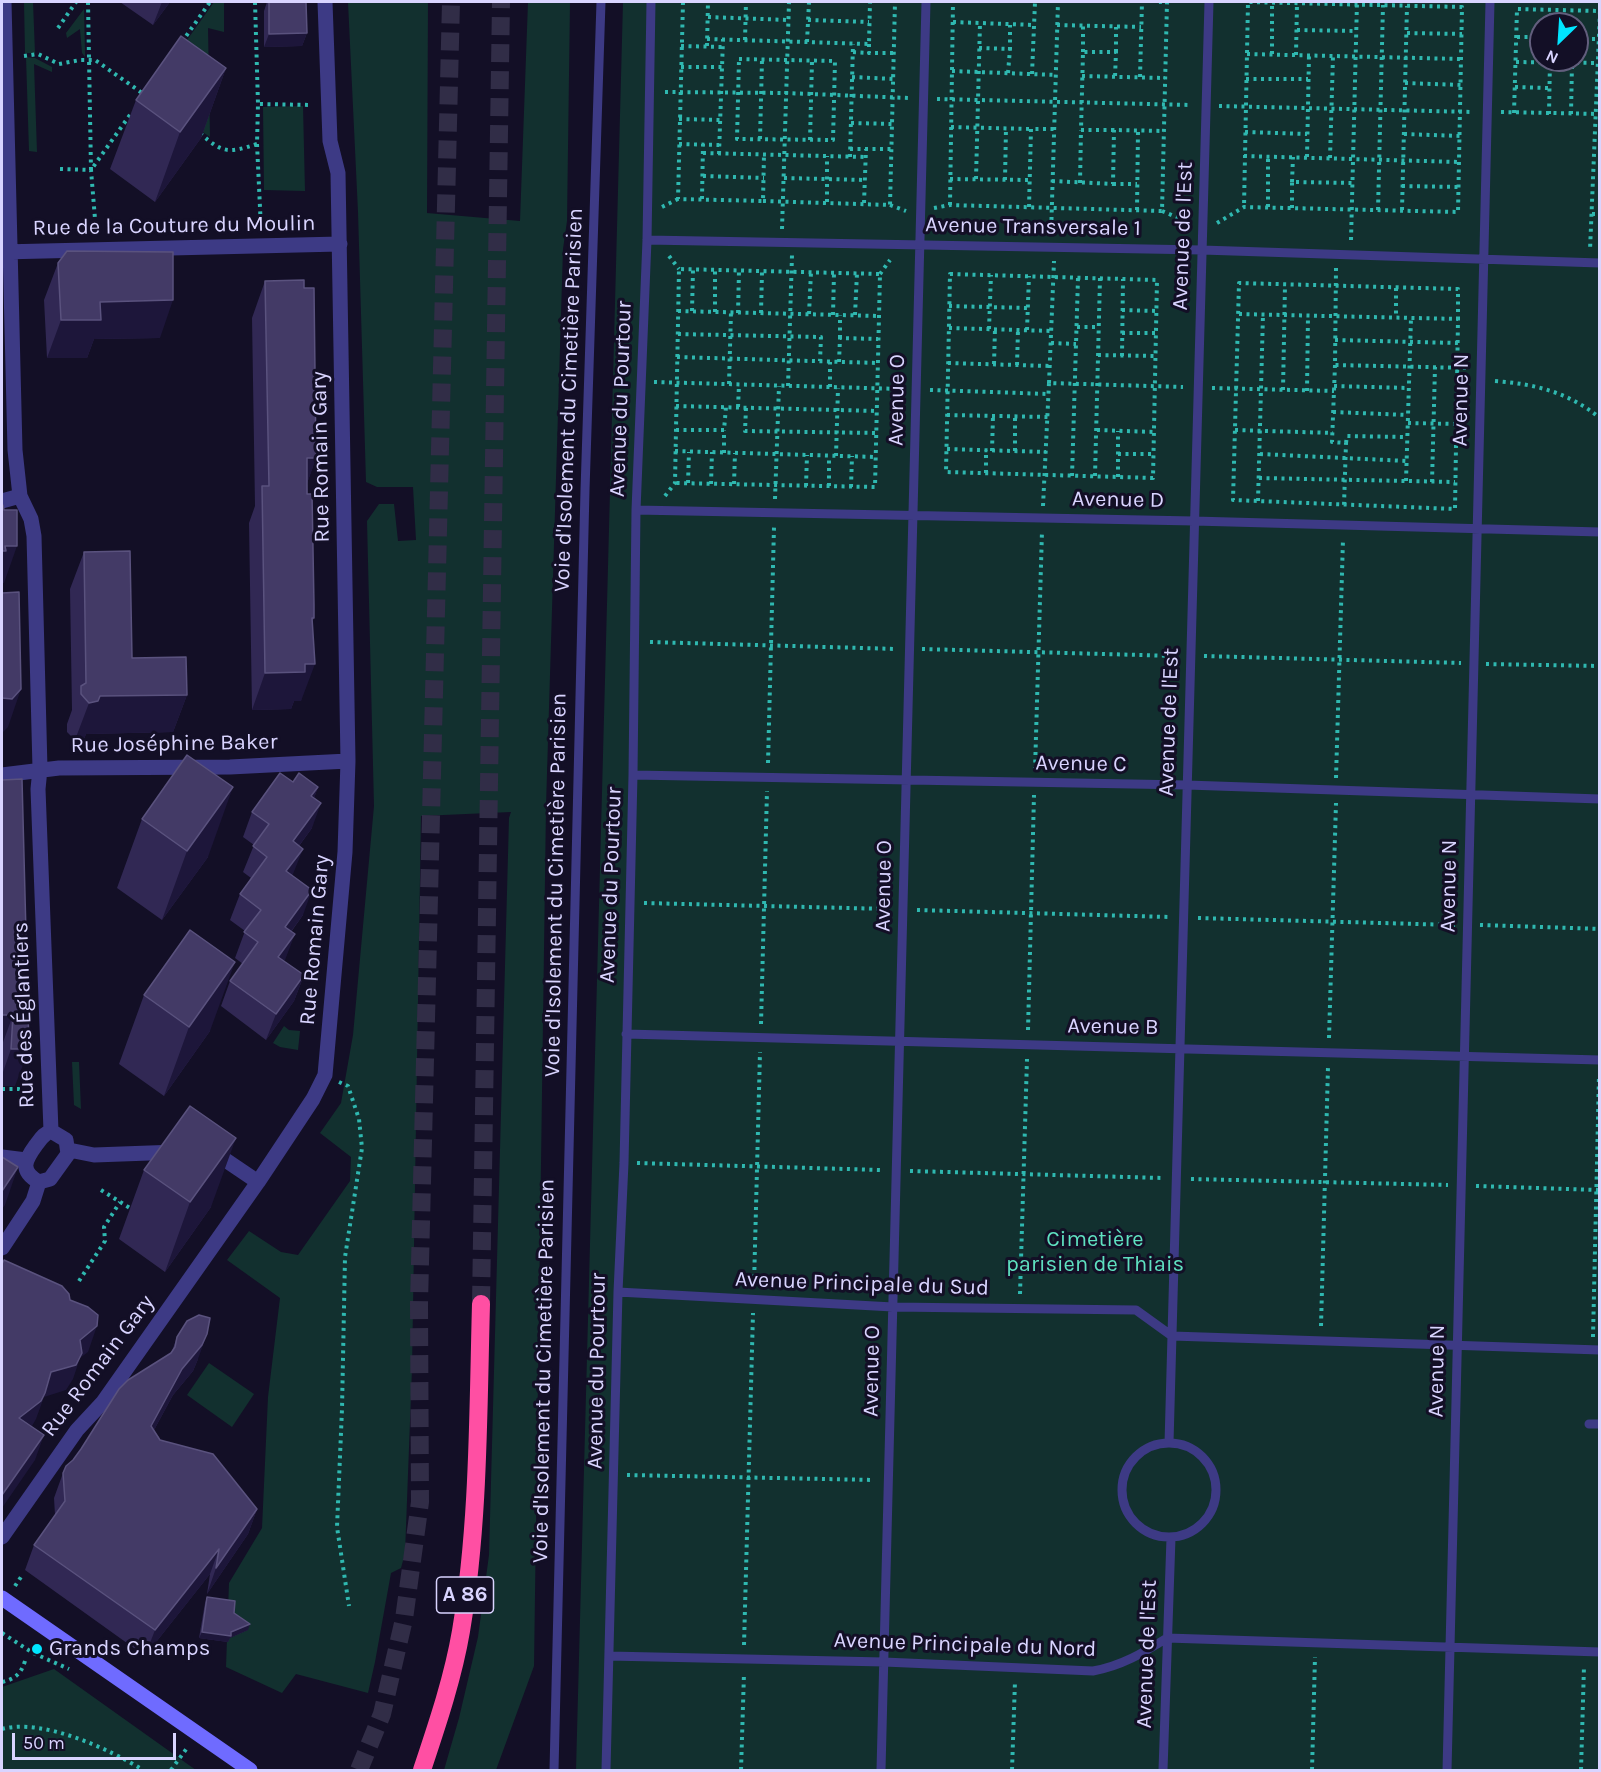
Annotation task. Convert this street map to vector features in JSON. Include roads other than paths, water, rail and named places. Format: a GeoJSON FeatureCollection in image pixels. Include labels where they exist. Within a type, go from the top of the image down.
{"type":"FeatureCollection","features":[{"type":"Feature","properties":{"kind":"highway","name":"A 86"},"geometry":{"type":"LineString","coordinates":[[422,1770],[436,1728],[460,1632],[472,1546],[481,1304]]}},
{"type":"Feature","properties":{"kind":"main road"},"geometry":{"type":"LineString","coordinates":[[2,1598],[250,1770]]}},
{"type":"Feature","properties":{"kind":"street","name":"Rue de la Couture du Moulin"},"geometry":{"type":"LineString","coordinates":[[4,2],[6,252],[340,244]]}},
{"type":"Feature","properties":{"kind":"street","name":"Rue Romain Gary"},"geometry":{"type":"LineString","coordinates":[[2,1537],[76,1430],[103,1402],[258,1182],[317,1093],[325,1075],[345,852],[348,761],[338,173],[330,141],[325,2]]}},
{"type":"Feature","properties":{"kind":"street","name":"Rue des Églantiers"},"geometry":{"type":"LineString","coordinates":[[6,252],[15,450],[20,496],[31,519],[34,536],[40,769],[38,789],[51,1131]]}},
{"type":"Feature","properties":{"kind":"street"},"geometry":{"type":"LineString","coordinates":[[2,501],[20,496]]}},
{"type":"Feature","properties":{"kind":"street","name":"Rue Joséphine Baker"},"geometry":{"type":"LineString","coordinates":[[2,775],[40,769],[230,767],[348,761]]}},
{"type":"Feature","properties":{"kind":"street"},"geometry":{"type":"LineString","coordinates":[[51,1131],[66,1140],[69,1150],[50,1179],[39,1182],[27,1170],[26,1160],[44,1135],[51,1131]]}},
{"type":"Feature","properties":{"kind":"street"},"geometry":{"type":"LineString","coordinates":[[69,1150],[94,1155],[205,1152],[224,1159],[258,1182]]}},
{"type":"Feature","properties":{"kind":"street"},"geometry":{"type":"LineString","coordinates":[[2,1157],[26,1160]]}},
{"type":"Feature","properties":{"kind":"street"},"geometry":{"type":"LineString","coordinates":[[2,1248],[33,1201],[39,1182]]}},
{"type":"Feature","properties":{"kind":"lane","name":"Voie d'Isolement du Cimetière Parisien"},"geometry":{"type":"LineString","coordinates":[[554,1770],[585,490],[602,2]]}},
{"type":"Feature","properties":{"kind":"lane","name":"Avenue du Pourtour"},"geometry":{"type":"LineString","coordinates":[[606,1770],[618,1292],[624,1163],[633,775],[636,510],[647,240],[651,2]]}},
{"type":"Feature","properties":{"kind":"lane","name":"Avenue O"},"geometry":{"type":"LineString","coordinates":[[881,1770],[926,2]]}},
{"type":"Feature","properties":{"kind":"lane","name":"Avenue de l'Est"},"geometry":{"type":"LineString","coordinates":[[1169,1443],[1209,2]]}},
{"type":"Feature","properties":{"kind":"lane","name":"Avenue N"},"geometry":{"type":"LineString","coordinates":[[1447,1770],[1490,2]]}},
{"type":"Feature","properties":{"kind":"lane","name":"Avenue Transversale 1"},"geometry":{"type":"LineString","coordinates":[[647,240],[1202,250],[1595,263]]}},
{"type":"Feature","properties":{"kind":"lane","name":"Avenue D"},"geometry":{"type":"LineString","coordinates":[[636,510],[1599,532]]}},
{"type":"Feature","properties":{"kind":"lane","name":"Avenue C"},"geometry":{"type":"LineString","coordinates":[[633,775],[1187,785],[1599,800]]}},
{"type":"Feature","properties":{"kind":"lane","name":"Avenue B"},"geometry":{"type":"LineString","coordinates":[[626,1034],[1599,1060]]}},
{"type":"Feature","properties":{"kind":"lane","name":"Avenue Principale du Sud"},"geometry":{"type":"LineString","coordinates":[[618,1292],[893,1307],[1136,1310],[1172,1336]]}},
{"type":"Feature","properties":{"kind":"lane"},"geometry":{"type":"LineString","coordinates":[[1172,1336],[1596,1350]]}},
{"type":"Feature","properties":{"kind":"lane"},"geometry":{"type":"LineString","coordinates":[[1589,1424],[1599,1424]]}},
{"type":"Feature","properties":{"kind":"lane"},"geometry":{"type":"LineString","coordinates":[[1169,1443],[1185,1446],[1199,1454],[1210,1466],[1215,1481],[1216,1497],[1211,1512],[1202,1525],[1189,1534],[1170,1538],[1142,1530],[1131,1519],[1124,1505],[1121,1491],[1123,1476],[1130,1462],[1141,1452],[1154,1445],[1169,1443]]}},
{"type":"Feature","properties":{"kind":"lane","name":"Avenue de l'Est"},"geometry":{"type":"LineString","coordinates":[[1163,1770],[1170,1538]]}},
{"type":"Feature","properties":{"kind":"lane"},"geometry":{"type":"LineString","coordinates":[[1167,1638],[1599,1652]]}},
{"type":"Feature","properties":{"kind":"lane","name":"Avenue Principale du Nord"},"geometry":{"type":"LineString","coordinates":[[609,1656],[884,1662],[1093,1671],[1112,1668],[1167,1638]]}},
{"type":"Feature","properties":{"kind":"tunnel"},"geometry":{"type":"LineString","coordinates":[[359,1770],[382,1714],[404,1619],[420,1502],[419,1304],[451,2]]}},
{"type":"Feature","properties":{"kind":"tunnel"},"geometry":{"type":"LineString","coordinates":[[481,1304],[501,2]]}},
{"type":"Feature","properties":{"kind":"place","name":"Grands Champs"},"geometry":{"type":"Point","coordinates":[37,1649]}},
{"type":"Feature","properties":{"kind":"park label","name":"Cimetière parisien de Thiais"},"geometry":{"type":"Point","coordinates":[1095,1252]}}]}
